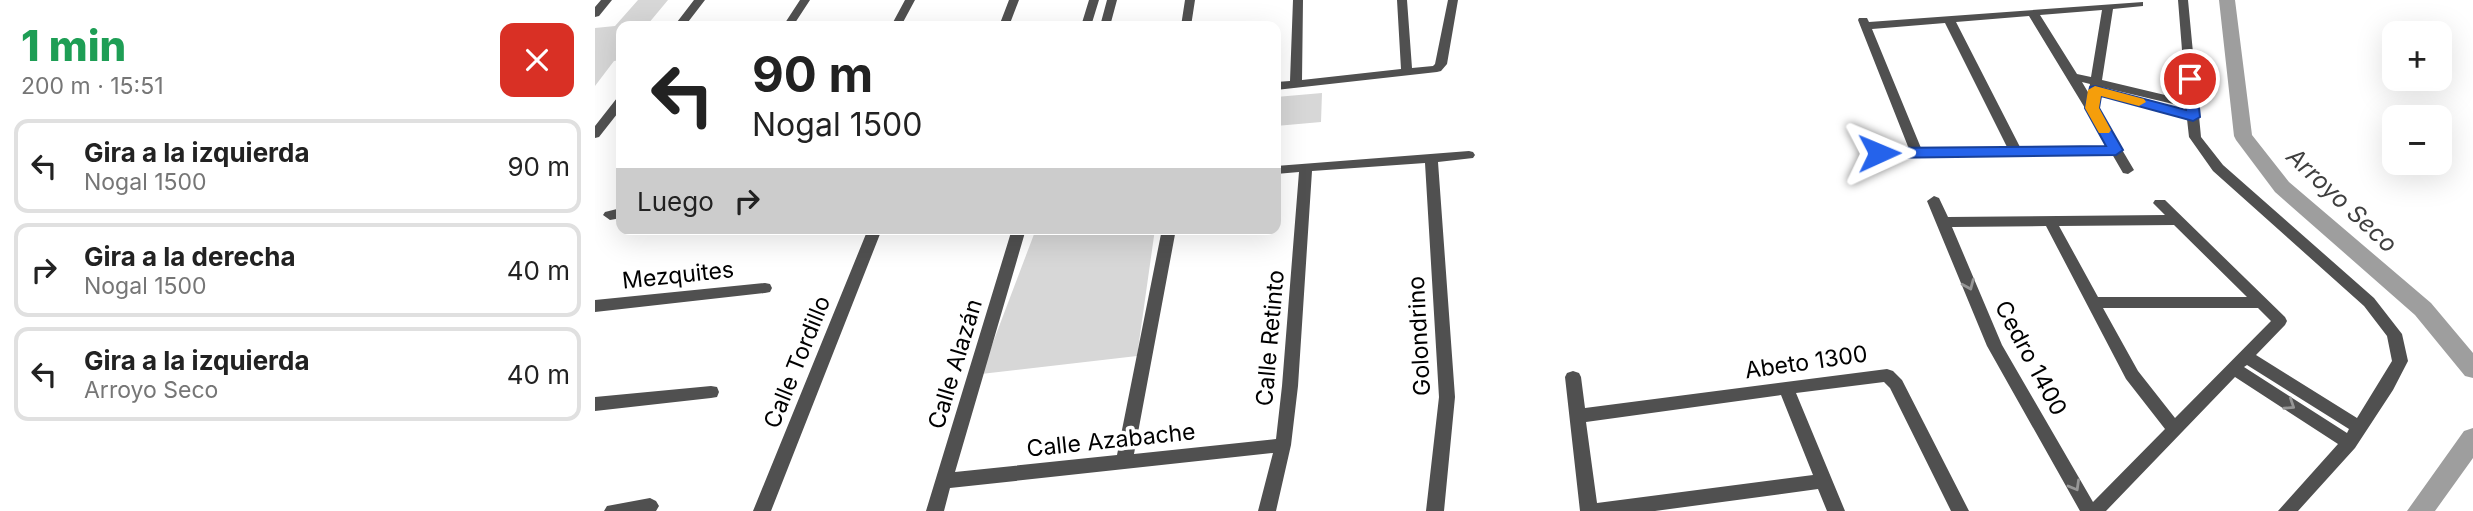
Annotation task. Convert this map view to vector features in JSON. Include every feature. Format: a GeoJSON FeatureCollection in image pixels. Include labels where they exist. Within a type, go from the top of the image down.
{"type":"FeatureCollection","features":[{"type":"Feature","properties":{"kind":"street"},"geometry":{"type":"LineString","coordinates":[[595,14],[607,0]]}},
{"type":"Feature","properties":{"kind":"street"},"geometry":{"type":"LineString","coordinates":[[683,21],[700,0]]}},
{"type":"Feature","properties":{"kind":"street"},"geometry":{"type":"LineString","coordinates":[[791,21],[805,0]]}},
{"type":"Feature","properties":{"kind":"street"},"geometry":{"type":"LineString","coordinates":[[899,21],[910,0]]}},
{"type":"Feature","properties":{"kind":"street"},"geometry":{"type":"LineString","coordinates":[[1006,21],[1014,0]]}},
{"type":"Feature","properties":{"kind":"street"},"geometry":{"type":"LineString","coordinates":[[1088,21],[1094,0]]}},
{"type":"Feature","properties":{"kind":"street"},"geometry":{"type":"LineString","coordinates":[[1106,21],[1112,0]]}},
{"type":"Feature","properties":{"kind":"street"},"geometry":{"type":"LineString","coordinates":[[1188,21],[1191,0]]}},
{"type":"Feature","properties":{"kind":"street"},"geometry":{"type":"LineString","coordinates":[[1296,84],[1298,0]]}},
{"type":"Feature","properties":{"kind":"street"},"geometry":{"type":"LineString","coordinates":[[1402,0],[1407,73]]}},
{"type":"Feature","properties":{"kind":"street"},"geometry":{"type":"LineString","coordinates":[[1281,86],[1437,69],[1441,64],[1453,0]]}},
{"type":"Feature","properties":{"kind":"street"},"geometry":{"type":"LineString","coordinates":[[2183,0],[2195,137],[2218,168],[2369,302],[2394,334],[2400,361],[2349,443],[2287,511]]}},
{"type":"Feature","properties":{"kind":"street"},"geometry":{"type":"LineString","coordinates":[[1917,153],[1864,23],[2139,4]]}},
{"type":"Feature","properties":{"kind":"street"},"geometry":{"type":"LineString","coordinates":[[2092,108],[2108,6]]}},
{"type":"Feature","properties":{"kind":"street"},"geometry":{"type":"LineString","coordinates":[[2032,12],[2128,170]]}},
{"type":"Feature","properties":{"kind":"street"},"geometry":{"type":"LineString","coordinates":[[1949,19],[2016,152]]}},
{"type":"Feature","properties":{"kind":"street"},"geometry":{"type":"LineString","coordinates":[[2076,81],[2192,111]]}},
{"type":"Feature","properties":{"kind":"street"},"geometry":{"type":"LineString","coordinates":[[595,134],[616,107]]}},
{"type":"Feature","properties":{"kind":"street"},"geometry":{"type":"LineString","coordinates":[[1879,153],[2116,150]]}},
{"type":"Feature","properties":{"kind":"street"},"geometry":{"type":"LineString","coordinates":[[1281,170],[1469,155]]}},
{"type":"Feature","properties":{"kind":"street","name":"Golondrino"},"geometry":{"type":"LineString","coordinates":[[1431,158],[1447,397],[1435,511]]}},
{"type":"Feature","properties":{"kind":"street","name":"Calle Retinto"},"geometry":{"type":"LineString","coordinates":[[1267,511],[1283,445],[1290,386],[1306,167]]}},
{"type":"Feature","properties":{"kind":"street","name":"Cedro 1400"},"geometry":{"type":"LineString","coordinates":[[1934,201],[1994,346],[2089,511]]}},
{"type":"Feature","properties":{"kind":"street"},"geometry":{"type":"LineString","coordinates":[[2095,511],[2280,321],[2160,203]]}},
{"type":"Feature","properties":{"kind":"street"},"geometry":{"type":"LineString","coordinates":[[1943,222],[2178,220]]}},
{"type":"Feature","properties":{"kind":"street"},"geometry":{"type":"LineString","coordinates":[[2050,221],[2132,375],[2175,430]]}},
{"type":"Feature","properties":{"kind":"street","name":"Calle Tordillo"},"geometry":{"type":"LineString","coordinates":[[762,511],[873,235]]}},
{"type":"Feature","properties":{"kind":"street","name":"Calle Alazán"},"geometry":{"type":"LineString","coordinates":[[935,511],[1017,235]]}},
{"type":"Feature","properties":{"kind":"street"},"geometry":{"type":"LineString","coordinates":[[1124,462],[1168,235]]}},
{"type":"Feature","properties":{"kind":"street","name":"Mezquites"},"geometry":{"type":"LineString","coordinates":[[595,306],[765,288]]}},
{"type":"Feature","properties":{"kind":"street"},"geometry":{"type":"LineString","coordinates":[[2092,302],[2264,303]]}},
{"type":"Feature","properties":{"kind":"street"},"geometry":{"type":"LineString","coordinates":[[2239,362],[2360,428]]}},
{"type":"Feature","properties":{"kind":"street"},"geometry":{"type":"LineString","coordinates":[[2239,362],[2349,443]]}},
{"type":"Feature","properties":{"kind":"street","name":"Abeto 1300"},"geometry":{"type":"LineString","coordinates":[[1577,416],[1887,375],[1896,384],[1960,511]]}},
{"type":"Feature","properties":{"kind":"street"},"geometry":{"type":"LineString","coordinates":[[1573,377],[1589,511]]}},
{"type":"Feature","properties":{"kind":"street"},"geometry":{"type":"LineString","coordinates":[[1785,387],[1836,511]]}},
{"type":"Feature","properties":{"kind":"street"},"geometry":{"type":"LineString","coordinates":[[595,404],[711,392]]}},
{"type":"Feature","properties":{"kind":"street","name":"Calle Azabache"},"geometry":{"type":"LineString","coordinates":[[944,481],[1283,445]]}},
{"type":"Feature","properties":{"kind":"street"},"geometry":{"type":"LineString","coordinates":[[1597,511],[1708,504],[1823,481]]}},
{"type":"Feature","properties":{"kind":"street"},"geometry":{"type":"LineString","coordinates":[[613,511],[650,506]]}},
{"type":"Feature","properties":{"kind":"shaded area"},"geometry":{"type":"Polygon","coordinates":[[[638,0],[668,0],[650,21],[619,21],[638,0]]]}},
{"type":"Feature","properties":{"kind":"shaded area"},"geometry":{"type":"Polygon","coordinates":[[[615,26],[616,61],[595,86],[595,28],[615,26]]]}},
{"type":"Feature","properties":{"kind":"shaded area"},"geometry":{"type":"Polygon","coordinates":[[[1322,93],[1321,122],[1281,126],[1281,97],[1322,93]]]}},
{"type":"Feature","properties":{"kind":"shaded area"},"geometry":{"type":"Polygon","coordinates":[[[1034,235],[1154,235],[1137,356],[981,374],[1034,235]]]}},
{"type":"Feature","properties":{"kind":"waterway","name":"Arroyo Seco"},"geometry":{"type":"LineString","coordinates":[[2227,0],[2243,136],[2282,187],[2423,309],[2473,369]]}},
{"type":"Feature","properties":{"kind":"waterway","name":"Arroyo Seco"},"geometry":{"type":"LineString","coordinates":[[2420,511],[2473,438]]}},
{"type":"Feature","properties":{"kind":"slow traffic"},"geometry":{"type":"LineString","coordinates":[[2104,130],[2092,108],[2095,90],[2139,102]]}},
{"type":"Feature","properties":{"kind":"route"},"geometry":{"type":"LineString","coordinates":[[1879,153],[2116,150],[2092,108],[2095,90],[2193,117],[2190,79]]}}]}
